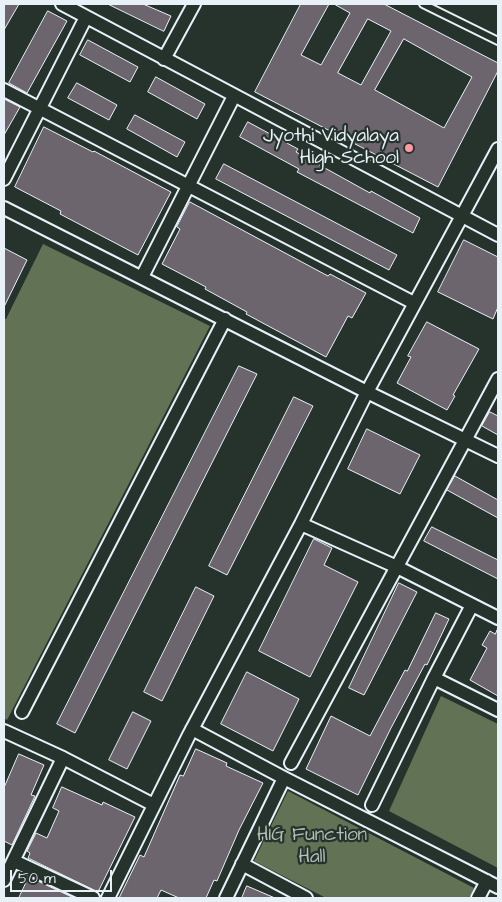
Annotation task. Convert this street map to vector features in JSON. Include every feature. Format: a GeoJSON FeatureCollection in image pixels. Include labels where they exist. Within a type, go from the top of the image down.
{"type":"FeatureCollection","features":[{"type":"Feature","properties":{"kind":"street"},"geometry":{"type":"LineString","coordinates":[[62,4],[498,235]]}},
{"type":"Feature","properties":{"kind":"street"},"geometry":{"type":"LineString","coordinates":[[164,59],[194,4]]}},
{"type":"Feature","properties":{"kind":"street"},"geometry":{"type":"LineString","coordinates":[[4,179],[86,17]]}},
{"type":"Feature","properties":{"kind":"street"},"geometry":{"type":"LineString","coordinates":[[4,90],[414,303]]}},
{"type":"Feature","properties":{"kind":"street"},"geometry":{"type":"LineString","coordinates":[[142,278],[234,96]]}},
{"type":"Feature","properties":{"kind":"street"},"geometry":{"type":"LineString","coordinates":[[108,898],[192,729],[301,524],[367,392],[498,149]]}},
{"type":"Feature","properties":{"kind":"street"},"geometry":{"type":"LineString","coordinates":[[4,208],[367,392],[498,456]]}},
{"type":"Feature","properties":{"kind":"street"},"geometry":{"type":"LineString","coordinates":[[22,712],[225,319]]}},
{"type":"Feature","properties":{"kind":"street"},"geometry":{"type":"LineString","coordinates":[[291,763],[498,379]]}},
{"type":"Feature","properties":{"kind":"street"},"geometry":{"type":"LineString","coordinates":[[301,524],[397,567],[498,618]]}},
{"type":"Feature","properties":{"kind":"street"},"geometry":{"type":"LineString","coordinates":[[372,806],[434,678],[472,605]]}},
{"type":"Feature","properties":{"kind":"street"},"geometry":{"type":"LineString","coordinates":[[434,678],[498,710]]}},
{"type":"Feature","properties":{"kind":"street"},"geometry":{"type":"LineString","coordinates":[[192,729],[492,884],[478,898]]}},
{"type":"Feature","properties":{"kind":"street"},"geometry":{"type":"LineString","coordinates":[[4,731],[64,758],[154,805]]}},
{"type":"Feature","properties":{"kind":"street"},"geometry":{"type":"LineString","coordinates":[[4,880],[64,758]]}},
{"type":"Feature","properties":{"kind":"street"},"geometry":{"type":"LineString","coordinates":[[226,898],[284,778]]}},
{"type":"Feature","properties":{"kind":"street"},"geometry":{"type":"LineString","coordinates":[[14,860],[93,898]]}},
{"type":"Feature","properties":{"kind":"street"},"geometry":{"type":"LineString","coordinates":[[242,864],[306,898]]}},
{"type":"Feature","properties":{"kind":"lane"},"geometry":{"type":"LineString","coordinates":[[424,4],[498,41]]}},
{"type":"Feature","properties":{"kind":"green space"},"geometry":{"type":"Polygon","coordinates":[[[43,244],[210,326],[7,720],[4,718],[4,319],[6,319],[43,244]]]}},
{"type":"Feature","properties":{"kind":"green space"},"geometry":{"type":"Polygon","coordinates":[[[441,696],[498,724],[498,868],[389,811],[441,696]]]}},
{"type":"Feature","properties":{"kind":"green space","name":"HIG Function Hall"},"geometry":{"type":"Polygon","coordinates":[[[288,791],[474,888],[469,898],[326,898],[254,861],[288,791]]]}},
{"type":"Feature","properties":{"kind":"building"},"geometry":{"type":"Polygon","coordinates":[[[4,4],[19,4],[4,30],[4,4]]]}},
{"type":"Feature","properties":{"kind":"building"},"geometry":{"type":"Polygon","coordinates":[[[108,4],[143,4],[171,16],[164,31],[108,4]]]}},
{"type":"Feature","properties":{"kind":"building"},"geometry":{"type":"Polygon","coordinates":[[[301,4],[329,4],[301,55],[321,65],[350,13],[334,4],[384,4],[498,63],[498,71],[438,187],[255,92],[301,4]],[[368,19],[338,73],[361,85],[391,31],[368,19]],[[404,39],[375,90],[444,128],[472,77],[404,39]]]}},
{"type":"Feature","properties":{"kind":"building"},"geometry":{"type":"Polygon","coordinates":[[[48,11],[67,21],[27,93],[9,83],[48,11]]]}},
{"type":"Feature","properties":{"kind":"building"},"geometry":{"type":"Polygon","coordinates":[[[88,40],[138,67],[130,82],[80,55],[88,40]]]}},
{"type":"Feature","properties":{"kind":"building"},"geometry":{"type":"Polygon","coordinates":[[[156,77],[205,104],[197,119],[148,92],[156,77]]]}},
{"type":"Feature","properties":{"kind":"building"},"geometry":{"type":"Polygon","coordinates":[[[77,83],[117,105],[109,120],[68,98],[77,83]]]}},
{"type":"Feature","properties":{"kind":"building"},"geometry":{"type":"Polygon","coordinates":[[[4,99],[20,107],[4,135],[4,99]]]}},
{"type":"Feature","properties":{"kind":"building"},"geometry":{"type":"Polygon","coordinates":[[[135,115],[185,142],[177,157],[127,129],[135,115]]]}},
{"type":"Feature","properties":{"kind":"building"},"geometry":{"type":"Polygon","coordinates":[[[248,122],[298,149],[296,152],[420,218],[413,233],[297,172],[299,169],[240,137],[248,122]]]}},
{"type":"Feature","properties":{"kind":"building"},"geometry":{"type":"Polygon","coordinates":[[[44,127],[171,192],[138,255],[60,214],[61,211],[15,187],[44,127]]]}},
{"type":"Feature","properties":{"kind":"building"},"geometry":{"type":"Polygon","coordinates":[[[224,164],[397,255],[389,270],[216,179],[224,164]]]}},
{"type":"Feature","properties":{"kind":"building"},"geometry":{"type":"Polygon","coordinates":[[[190,202],[328,276],[330,274],[366,293],[352,318],[348,316],[326,357],[246,314],[247,312],[205,289],[206,287],[162,264],[180,229],[177,227],[190,202]]]}},
{"type":"Feature","properties":{"kind":"building"},"geometry":{"type":"Polygon","coordinates":[[[464,240],[498,257],[498,307],[493,319],[438,292],[464,240]]]}},
{"type":"Feature","properties":{"kind":"building"},"geometry":{"type":"Polygon","coordinates":[[[4,248],[27,260],[4,307],[4,248]]]}},
{"type":"Feature","properties":{"kind":"building"},"geometry":{"type":"Polygon","coordinates":[[[427,322],[479,349],[453,395],[455,396],[447,410],[397,383],[411,357],[408,356],[427,322]]]}},
{"type":"Feature","properties":{"kind":"building"},"geometry":{"type":"Polygon","coordinates":[[[239,366],[257,374],[75,733],[57,724],[239,366]]]}},
{"type":"Feature","properties":{"kind":"building"},"geometry":{"type":"Polygon","coordinates":[[[294,397],[313,406],[227,575],[209,566],[294,397]]]}},
{"type":"Feature","properties":{"kind":"building"},"geometry":{"type":"Polygon","coordinates":[[[490,412],[498,416],[498,435],[482,426],[490,412]]]}},
{"type":"Feature","properties":{"kind":"building"},"geometry":{"type":"Polygon","coordinates":[[[367,429],[420,455],[400,494],[348,469],[367,429]]]}},
{"type":"Feature","properties":{"kind":"building"},"geometry":{"type":"Polygon","coordinates":[[[455,476],[498,500],[498,518],[447,490],[455,476]]]}},
{"type":"Feature","properties":{"kind":"building"},"geometry":{"type":"Polygon","coordinates":[[[432,527],[498,560],[498,579],[424,541],[432,527]]]}},
{"type":"Feature","properties":{"kind":"building"},"geometry":{"type":"Polygon","coordinates":[[[314,539],[332,548],[324,565],[358,582],[310,677],[259,651],[314,539]]]}},
{"type":"Feature","properties":{"kind":"building"},"geometry":{"type":"Polygon","coordinates":[[[399,583],[417,592],[364,695],[349,688],[399,583]]]}},
{"type":"Feature","properties":{"kind":"building"},"geometry":{"type":"Polygon","coordinates":[[[196,587],[214,596],[162,701],[144,692],[196,587]]]}},
{"type":"Feature","properties":{"kind":"building"},"geometry":{"type":"Polygon","coordinates":[[[436,613],[449,619],[427,665],[425,664],[391,728],[358,795],[306,769],[331,716],[370,736],[405,670],[407,671],[436,613]]]}},
{"type":"Feature","properties":{"kind":"building"},"geometry":{"type":"Polygon","coordinates":[[[498,628],[498,696],[470,680],[487,648],[482,645],[490,631],[495,634],[498,628]]]}},
{"type":"Feature","properties":{"kind":"building"},"geometry":{"type":"Polygon","coordinates":[[[247,672],[299,699],[273,751],[221,724],[247,672]]]}},
{"type":"Feature","properties":{"kind":"building"},"geometry":{"type":"Polygon","coordinates":[[[133,712],[151,721],[127,769],[109,760],[133,712]]]}},
{"type":"Feature","properties":{"kind":"building"},"geometry":{"type":"Polygon","coordinates":[[[196,749],[227,763],[226,766],[263,783],[239,830],[217,881],[214,880],[206,898],[179,898],[161,890],[157,898],[119,898],[140,855],[144,857],[180,775],[183,776],[196,749]]]}},
{"type":"Feature","properties":{"kind":"building"},"geometry":{"type":"Polygon","coordinates":[[[19,754],[44,765],[31,795],[35,796],[12,845],[4,841],[4,788],[19,754]]]}},
{"type":"Feature","properties":{"kind":"building"},"geometry":{"type":"Polygon","coordinates":[[[62,787],[102,805],[103,802],[135,817],[98,892],[28,858],[30,853],[27,851],[36,833],[47,838],[59,811],[53,808],[62,787]]]}},
{"type":"Feature","properties":{"kind":"building"},"geometry":{"type":"Polygon","coordinates":[[[29,877],[74,898],[19,898],[29,877]]]}},
{"type":"Feature","properties":{"kind":"building"},"geometry":{"type":"Polygon","coordinates":[[[247,886],[275,898],[242,898],[247,886]]]}},
{"type":"Feature","properties":{"kind":"place","name":"Jyothi Vidyalaya High School"},"geometry":{"type":"Point","coordinates":[409,148]}}]}
